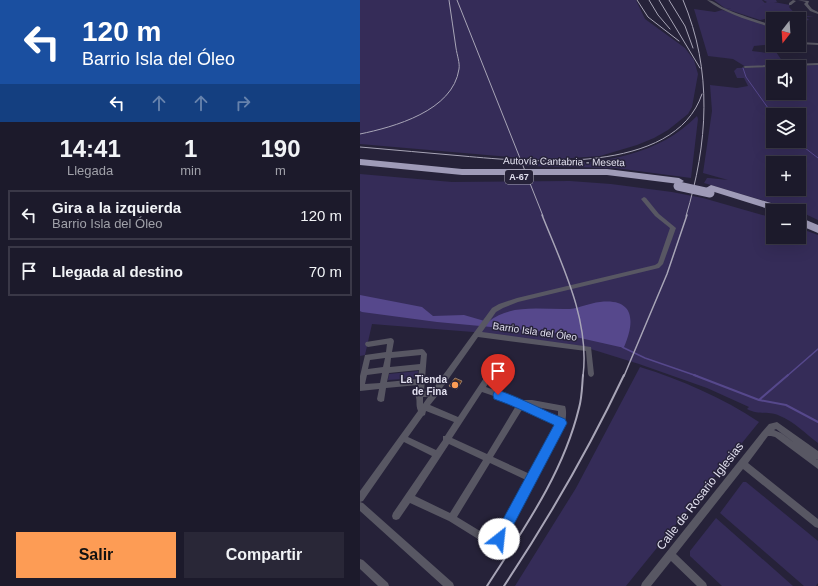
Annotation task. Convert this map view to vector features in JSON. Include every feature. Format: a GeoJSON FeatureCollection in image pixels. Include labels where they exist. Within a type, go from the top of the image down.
{"type":"FeatureCollection","features":[{"type":"Feature","properties":{"kind":"highway","name":"Autovía Cantabria - Meseta"},"geometry":{"type":"LineString","coordinates":[[360,160],[462,172],[596,172],[640,175],[710,190],[766,205]]}},
{"type":"Feature","properties":{"kind":"highway","name":"Autovía Cantabria - Meseta"},"geometry":{"type":"LineString","coordinates":[[360,167],[458,177],[609,177],[679,183]]}},
{"type":"Feature","properties":{"kind":"highway","name":"Autovía Cantabria - Meseta"},"geometry":{"type":"LineString","coordinates":[[710,190],[766,210]]}},
{"type":"Feature","properties":{"kind":"highway"},"geometry":{"type":"LineString","coordinates":[[806,218],[818,223]]}},
{"type":"Feature","properties":{"kind":"highway"},"geometry":{"type":"LineString","coordinates":[[806,225],[818,229]]}},
{"type":"Feature","properties":{"kind":"street"},"geometry":{"type":"LineString","coordinates":[[709,0],[725,11],[751,18],[766,24]]}},
{"type":"Feature","properties":{"kind":"street"},"geometry":{"type":"LineString","coordinates":[[790,4],[795,0],[806,4]]}},
{"type":"Feature","properties":{"kind":"street"},"geometry":{"type":"LineString","coordinates":[[800,0],[808,2],[806,4],[810,10],[818,13]]}},
{"type":"Feature","properties":{"kind":"street"},"geometry":{"type":"LineString","coordinates":[[806,43],[818,44]]}},
{"type":"Feature","properties":{"kind":"street"},"geometry":{"type":"LineString","coordinates":[[745,67],[818,64]]}},
{"type":"Feature","properties":{"kind":"street"},"geometry":{"type":"LineString","coordinates":[[360,498],[494,310],[511,302],[657,267],[660,264],[673,228],[657,215],[644,199]]}},
{"type":"Feature","properties":{"kind":"street","name":"Barrio Isla del Óleo"},"geometry":{"type":"LineString","coordinates":[[479,332],[589,349],[591,374]]}},
{"type":"Feature","properties":{"kind":"street"},"geometry":{"type":"LineString","coordinates":[[381,399],[384,386],[390,341],[369,342],[360,388],[384,386],[420,382]]}},
{"type":"Feature","properties":{"kind":"street"},"geometry":{"type":"LineString","coordinates":[[367,357],[422,352],[424,354],[420,382],[419,406],[424,410],[459,421]]}},
{"type":"Feature","properties":{"kind":"street"},"geometry":{"type":"LineString","coordinates":[[364,372],[422,367]]}},
{"type":"Feature","properties":{"kind":"street"},"geometry":{"type":"LineString","coordinates":[[396,516],[490,374]]}},
{"type":"Feature","properties":{"kind":"street"},"geometry":{"type":"LineString","coordinates":[[409,498],[452,518],[489,541],[494,542],[499,539],[561,423],[562,408],[532,403],[522,403],[481,388]]}},
{"type":"Feature","properties":{"kind":"street"},"geometry":{"type":"LineString","coordinates":[[419,395],[437,392]]}},
{"type":"Feature","properties":{"kind":"street"},"geometry":{"type":"LineString","coordinates":[[522,403],[529,409],[561,423]]}},
{"type":"Feature","properties":{"kind":"street"},"geometry":{"type":"LineString","coordinates":[[452,518],[522,403]]}},
{"type":"Feature","properties":{"kind":"street","name":"Calle de Rosario Iglesias"},"geometry":{"type":"LineString","coordinates":[[645,586],[764,434],[772,426],[777,425],[818,456]]}},
{"type":"Feature","properties":{"kind":"street"},"geometry":{"type":"LineString","coordinates":[[764,434],[771,432],[778,435],[818,465]]}},
{"type":"Feature","properties":{"kind":"street"},"geometry":{"type":"LineString","coordinates":[[403,438],[436,455]]}},
{"type":"Feature","properties":{"kind":"street"},"geometry":{"type":"LineString","coordinates":[[446,439],[532,479]]}},
{"type":"Feature","properties":{"kind":"street"},"geometry":{"type":"LineString","coordinates":[[742,463],[818,524]]}},
{"type":"Feature","properties":{"kind":"street"},"geometry":{"type":"LineString","coordinates":[[360,506],[450,586]]}},
{"type":"Feature","properties":{"kind":"street"},"geometry":{"type":"LineString","coordinates":[[670,554],[703,586]]}},
{"type":"Feature","properties":{"kind":"street"},"geometry":{"type":"LineString","coordinates":[[360,563],[385,586]]}},
{"type":"Feature","properties":{"kind":"shaded area"},"geometry":{"type":"Polygon","coordinates":[[[360,0],[636,0],[645,19],[685,48],[694,60],[698,74],[692,107],[688,114],[668,130],[654,138],[637,145],[600,156],[544,160],[360,144],[360,0]]]}},
{"type":"Feature","properties":{"kind":"shaded area"},"geometry":{"type":"Polygon","coordinates":[[[714,0],[762,0],[765,3],[767,2],[763,0],[776,0],[777,2],[774,2],[790,5],[789,7],[793,12],[766,12],[766,19],[760,20],[726,9],[714,0]]]}},
{"type":"Feature","properties":{"kind":"shaded area"},"geometry":{"type":"Polygon","coordinates":[[[694,9],[715,12],[722,10],[750,18],[766,25],[766,45],[754,46],[752,51],[767,53],[776,52],[782,60],[766,60],[766,66],[746,67],[733,59],[708,56],[694,9]]]}},
{"type":"Feature","properties":{"kind":"shaded area"},"geometry":{"type":"Polygon","coordinates":[[[806,65],[818,65],[818,220],[806,214],[806,204],[775,204],[704,183],[707,178],[728,180],[703,173],[712,111],[710,85],[737,88],[748,86],[744,78],[737,78],[734,71],[737,68],[766,67],[766,100],[806,100],[806,65]]]}},
{"type":"Feature","properties":{"kind":"shaded area"},"geometry":{"type":"Polygon","coordinates":[[[697,116],[698,119],[691,178],[615,168],[525,166],[525,163],[571,163],[617,158],[660,143],[679,131],[697,116]]]}},
{"type":"Feature","properties":{"kind":"shaded area"},"geometry":{"type":"Polygon","coordinates":[[[360,174],[452,182],[570,181],[611,184],[672,192],[703,198],[766,216],[766,244],[806,244],[806,231],[818,235],[818,443],[795,424],[785,418],[771,413],[752,411],[747,409],[749,407],[707,388],[639,364],[581,346],[473,332],[372,324],[365,355],[360,356],[360,174]]]}},
{"type":"Feature","properties":{"kind":"shaded area"},"geometry":{"type":"Polygon","coordinates":[[[360,295],[422,307],[433,316],[464,315],[488,322],[497,316],[517,310],[570,309],[600,302],[612,302],[620,304],[626,308],[629,314],[630,329],[624,347],[620,347],[558,333],[437,322],[362,312],[360,311],[360,295]]]}},
{"type":"Feature","properties":{"kind":"shaded area"},"geometry":{"type":"Polygon","coordinates":[[[640,367],[702,390],[717,397],[759,422],[626,586],[515,586],[576,488],[640,367]]]}},
{"type":"Feature","properties":{"kind":"shaded area"},"geometry":{"type":"Polygon","coordinates":[[[418,371],[417,378],[388,380],[389,374],[418,371]]]}},
{"type":"Feature","properties":{"kind":"shaded area"},"geometry":{"type":"Polygon","coordinates":[[[743,482],[746,482],[818,541],[818,583],[816,586],[804,586],[720,513],[743,482]]]}},
{"type":"Feature","properties":{"kind":"shaded area"},"geometry":{"type":"Polygon","coordinates":[[[716,518],[793,586],[722,586],[690,556],[690,551],[716,518]]]}},
{"type":"Feature","properties":{"kind":"building","name":"La Tienda de Fina"},"geometry":{"type":"Polygon","coordinates":[[[455,378],[462,381],[457,389],[449,386],[455,378]]]}},
{"type":"Feature","properties":{"kind":"waterway"},"geometry":{"type":"LineString","coordinates":[[743,68],[746,77],[768,108]]}},
{"type":"Feature","properties":{"kind":"waterway"},"geometry":{"type":"LineString","coordinates":[[805,148],[818,158]]}},
{"type":"Feature","properties":{"kind":"waterway"},"geometry":{"type":"LineString","coordinates":[[622,347],[645,358],[697,376]]}},
{"type":"Feature","properties":{"kind":"waterway"},"geometry":{"type":"LineString","coordinates":[[787,376],[818,349]]}},
{"type":"Feature","properties":{"kind":"waterway"},"geometry":{"type":"LineString","coordinates":[[694,375],[759,400]]}},
{"type":"Feature","properties":{"kind":"waterway"},"geometry":{"type":"LineString","coordinates":[[759,400],[788,375]]}},
{"type":"Feature","properties":{"kind":"waterway"},"geometry":{"type":"LineString","coordinates":[[759,400],[786,405],[818,422]]}},
{"type":"Feature","properties":{"kind":"railway"},"geometry":{"type":"LineString","coordinates":[[360,134],[389,127],[420,115],[446,96],[454,84],[459,69],[459,64],[449,0]]}},
{"type":"Feature","properties":{"kind":"railway"},"geometry":{"type":"LineString","coordinates":[[457,0],[521,160]]}},
{"type":"Feature","properties":{"kind":"railway"},"geometry":{"type":"LineString","coordinates":[[637,0],[648,17],[679,41]]}},
{"type":"Feature","properties":{"kind":"railway"},"geometry":{"type":"LineString","coordinates":[[649,0],[658,15],[670,29]]}},
{"type":"Feature","properties":{"kind":"railway"},"geometry":{"type":"LineString","coordinates":[[659,0],[700,68]]}},
{"type":"Feature","properties":{"kind":"railway"},"geometry":{"type":"LineString","coordinates":[[669,0],[685,26],[693,48]]}},
{"type":"Feature","properties":{"kind":"railway"},"geometry":{"type":"LineString","coordinates":[[683,0],[693,27],[699,53],[703,80],[704,107],[703,134],[699,161],[686,216]]}},
{"type":"Feature","properties":{"kind":"railway"},"geometry":{"type":"LineString","coordinates":[[521,160],[561,161],[597,158],[632,151],[663,139],[687,120],[702,94]]}},
{"type":"Feature","properties":{"kind":"railway"},"geometry":{"type":"LineString","coordinates":[[360,147],[521,160]]}},
{"type":"Feature","properties":{"kind":"railway"},"geometry":{"type":"LineString","coordinates":[[521,160],[543,216]]}},
{"type":"Feature","properties":{"kind":"railway"},"geometry":{"type":"LineString","coordinates":[[542,215],[573,293],[582,334],[584,355],[583,376]]}},
{"type":"Feature","properties":{"kind":"railway"},"geometry":{"type":"LineString","coordinates":[[624,376],[667,274],[687,215]]}},
{"type":"Feature","properties":{"kind":"railway"},"geometry":{"type":"LineString","coordinates":[[487,586],[528,522],[563,456],[580,404],[583,375]]}},
{"type":"Feature","properties":{"kind":"railway"},"geometry":{"type":"LineString","coordinates":[[504,586],[568,483],[597,430],[624,375]]}},
{"type":"Feature","properties":{"kind":"place","name":"La Tienda de Fina"},"geometry":{"type":"Point","coordinates":[455,385]}},
{"type":"Feature","properties":{"kind":"route"},"geometry":{"type":"LineString","coordinates":[[498,395],[522,403],[529,409],[561,423],[499,539]]}}]}
